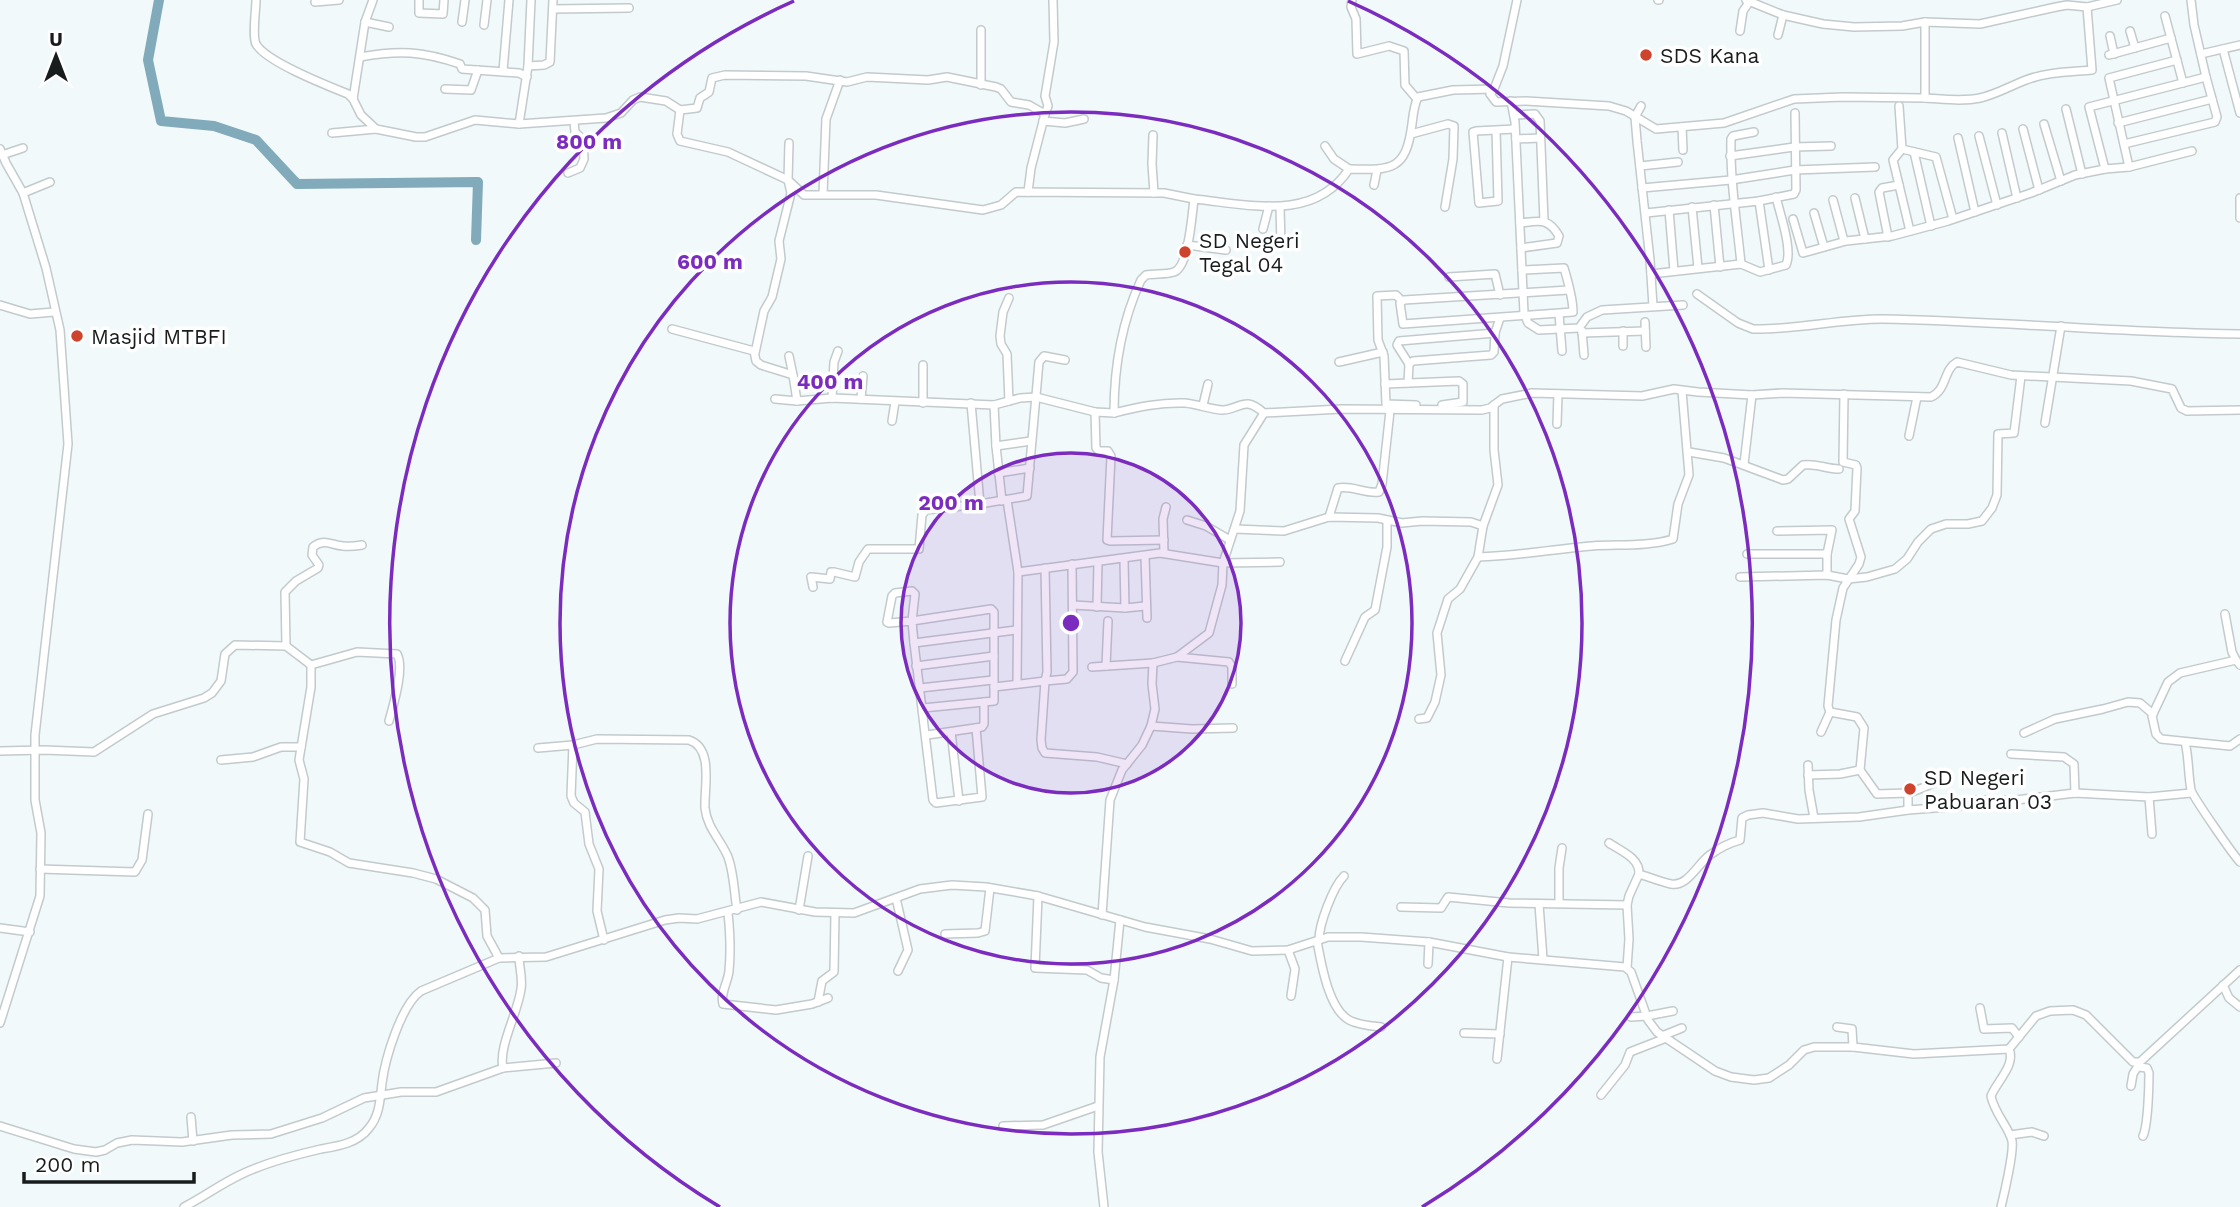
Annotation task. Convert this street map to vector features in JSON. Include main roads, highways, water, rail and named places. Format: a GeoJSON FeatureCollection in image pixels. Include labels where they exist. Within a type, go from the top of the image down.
{"type":"FeatureCollection","features":[{"type":"Feature","properties":{"kind":"waterway"},"geometry":{"type":"LineString","coordinates":[[159,0],[148,60],[161,121],[214,126],[256,140],[297,184],[478,182],[476,240]]}},
{"type":"Feature","properties":{"kind":"place","name":"SDS Kana"},"geometry":{"type":"Point","coordinates":[1646,55]}},
{"type":"Feature","properties":{"kind":"place","name":"SD Negeri Tegal 04"},"geometry":{"type":"Point","coordinates":[1185,252]}},
{"type":"Feature","properties":{"kind":"place","name":"Masjid MTBFI"},"geometry":{"type":"Point","coordinates":[77,336]}},
{"type":"Feature","properties":{"kind":"place","name":"SD Negeri Pabuaran 03"},"geometry":{"type":"Point","coordinates":[1910,789]}}]}
